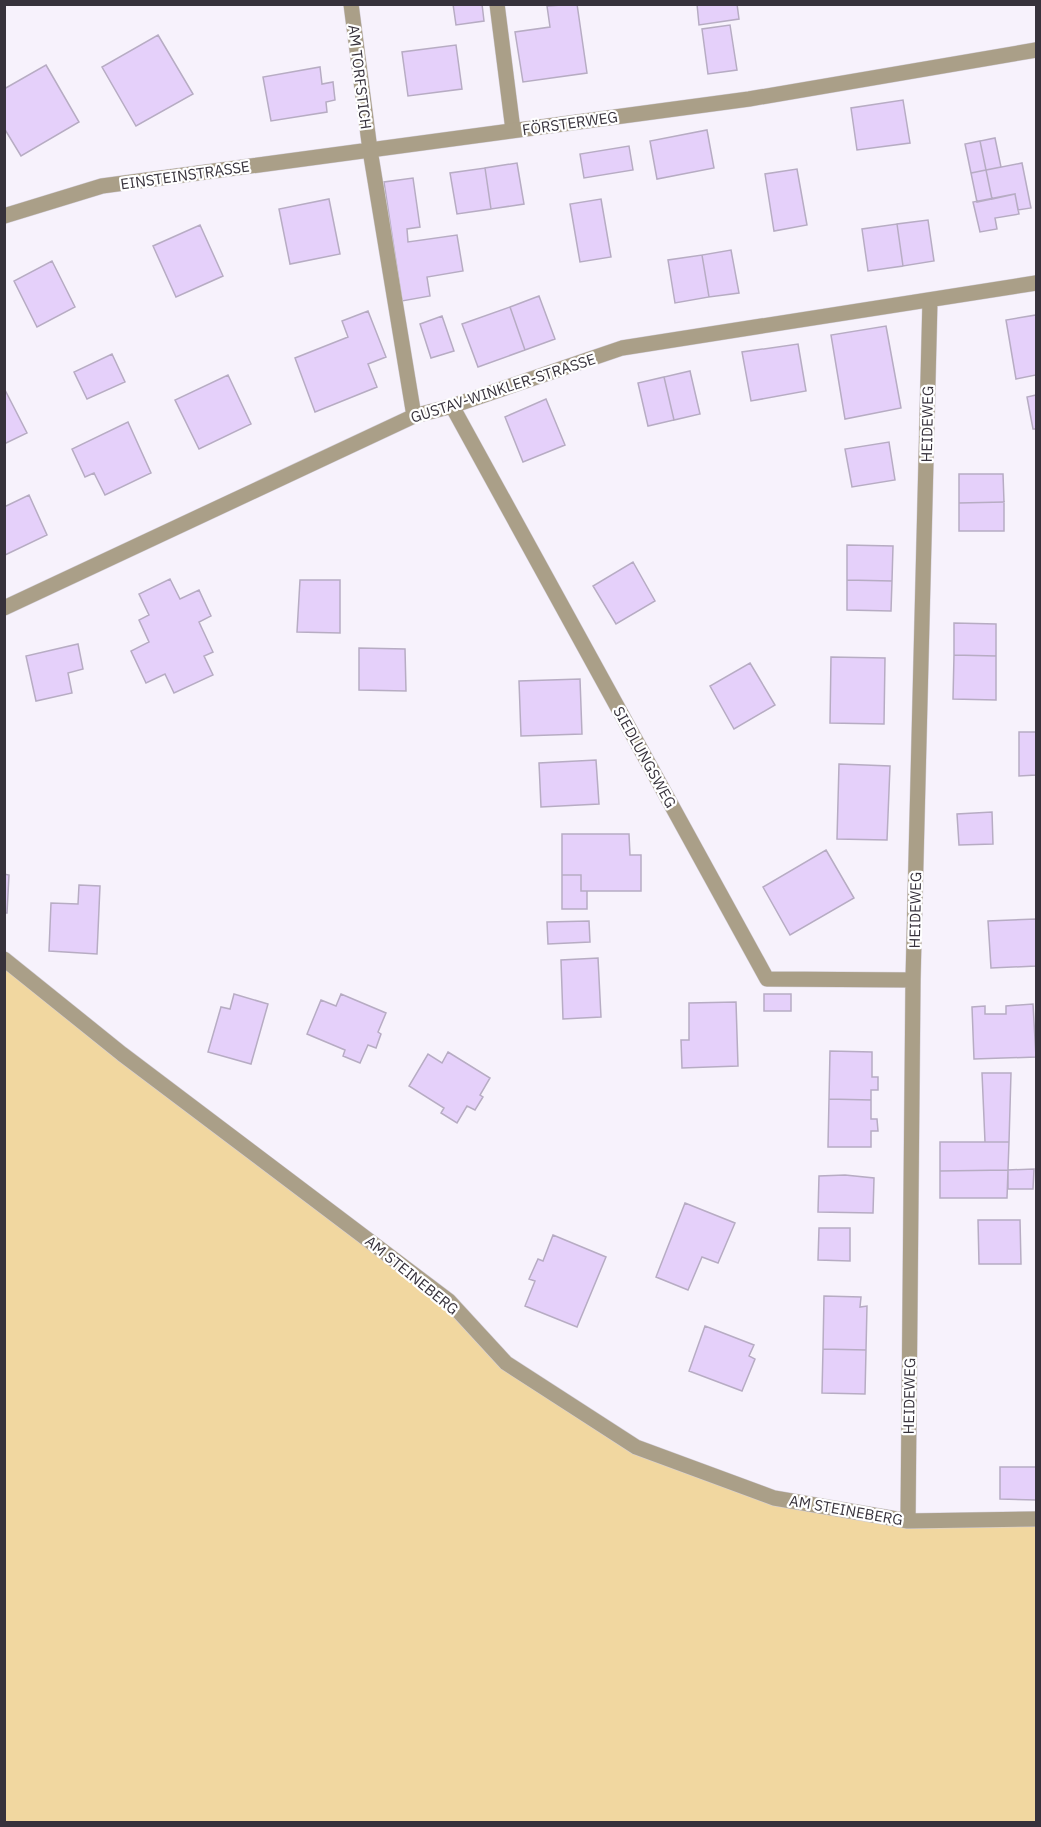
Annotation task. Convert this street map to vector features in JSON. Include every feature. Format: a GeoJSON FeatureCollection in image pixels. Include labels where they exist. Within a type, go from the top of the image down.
{"type":"FeatureCollection","features":[{"type":"Feature","properties":{"kind":"street","name":"AM TORFSTICH"},"geometry":{"type":"LineString","coordinates":[[351,4],[370,150]]}},
{"type":"Feature","properties":{"kind":"street"},"geometry":{"type":"LineString","coordinates":[[497,4],[513,130]]}},
{"type":"Feature","properties":{"kind":"street","name":"FÖRSTERWEG"},"geometry":{"type":"LineString","coordinates":[[370,150],[749,99],[1036,50]]}},
{"type":"Feature","properties":{"kind":"street","name":"EINSTEINSTRASSE"},"geometry":{"type":"LineString","coordinates":[[4,216],[102,186],[370,150]]}},
{"type":"Feature","properties":{"kind":"street"},"geometry":{"type":"LineString","coordinates":[[370,150],[414,416]]}},
{"type":"Feature","properties":{"kind":"street","name":"GUSTAV-WINKLER-STRASSE"},"geometry":{"type":"LineString","coordinates":[[4,608],[414,416],[452,406],[622,348],[1036,283]]}},
{"type":"Feature","properties":{"kind":"street","name":"HEIDEWEG"},"geometry":{"type":"LineString","coordinates":[[908,1521],[913,980],[930,300]]}},
{"type":"Feature","properties":{"kind":"street","name":"SIEDLUNGSWEG"},"geometry":{"type":"LineString","coordinates":[[452,406],[767,980],[913,980]]}},
{"type":"Feature","properties":{"kind":"street","name":"AM STEINEBERG"},"geometry":{"type":"LineString","coordinates":[[4,959],[122,1054],[449,1301],[506,1363],[636,1448],[774,1498],[908,1521],[1036,1520]]}},
{"type":"Feature","properties":{"kind":"shaded area"},"geometry":{"type":"Polygon","coordinates":[[[4,959],[449,1301],[506,1363],[636,1447],[774,1498],[908,1521],[1036,1519],[1036,1822],[5,1822],[4,959]]]}},
{"type":"Feature","properties":{"kind":"building"},"geometry":{"type":"Polygon","coordinates":[[[453,4],[482,4],[484,21],[456,25],[453,4]]]}},
{"type":"Feature","properties":{"kind":"building"},"geometry":{"type":"Polygon","coordinates":[[[577,4],[587,73],[523,82],[515,32],[550,27],[547,6],[577,4]]]}},
{"type":"Feature","properties":{"kind":"building"},"geometry":{"type":"Polygon","coordinates":[[[697,4],[737,4],[739,19],[699,25],[697,4]]]}},
{"type":"Feature","properties":{"kind":"building"},"geometry":{"type":"Polygon","coordinates":[[[730,25],[737,70],[708,74],[702,29],[730,25]]]}},
{"type":"Feature","properties":{"kind":"building"},"geometry":{"type":"Polygon","coordinates":[[[158,35],[193,94],[136,126],[102,67],[158,35]]]}},
{"type":"Feature","properties":{"kind":"building"},"geometry":{"type":"Polygon","coordinates":[[[456,45],[462,89],[408,96],[402,52],[456,45]]]}},
{"type":"Feature","properties":{"kind":"building"},"geometry":{"type":"Polygon","coordinates":[[[46,65],[79,122],[21,156],[4,128],[4,89],[46,65]]]}},
{"type":"Feature","properties":{"kind":"building"},"geometry":{"type":"Polygon","coordinates":[[[320,67],[322,84],[333,82],[335,100],[326,102],[327,112],[271,121],[263,77],[320,67]]]}},
{"type":"Feature","properties":{"kind":"building"},"geometry":{"type":"Polygon","coordinates":[[[903,100],[910,143],[857,150],[851,108],[903,100]]]}},
{"type":"Feature","properties":{"kind":"building"},"geometry":{"type":"Polygon","coordinates":[[[707,130],[714,168],[657,179],[650,141],[707,130]]]}},
{"type":"Feature","properties":{"kind":"building"},"geometry":{"type":"Polygon","coordinates":[[[995,138],[1001,167],[986,170],[980,141],[995,138]]]}},
{"type":"Feature","properties":{"kind":"building"},"geometry":{"type":"Polygon","coordinates":[[[980,141],[986,170],[971,173],[965,144],[980,141]]]}},
{"type":"Feature","properties":{"kind":"building"},"geometry":{"type":"Polygon","coordinates":[[[629,146],[633,170],[584,178],[580,154],[629,146]]]}},
{"type":"Feature","properties":{"kind":"building"},"geometry":{"type":"Polygon","coordinates":[[[517,163],[524,204],[491,209],[485,168],[517,163]]]}},
{"type":"Feature","properties":{"kind":"building"},"geometry":{"type":"Polygon","coordinates":[[[1022,163],[1031,208],[1018,210],[1015,194],[992,199],[986,170],[1022,163]]]}},
{"type":"Feature","properties":{"kind":"building"},"geometry":{"type":"Polygon","coordinates":[[[485,168],[491,209],[457,214],[450,173],[485,168]]]}},
{"type":"Feature","properties":{"kind":"building"},"geometry":{"type":"Polygon","coordinates":[[[797,169],[807,225],[774,231],[765,174],[797,169]]]}},
{"type":"Feature","properties":{"kind":"building"},"geometry":{"type":"Polygon","coordinates":[[[986,170],[992,199],[977,202],[971,173],[986,170]]]}},
{"type":"Feature","properties":{"kind":"building"},"geometry":{"type":"Polygon","coordinates":[[[413,178],[420,227],[407,229],[408,242],[457,235],[463,271],[427,277],[430,296],[402,301],[384,182],[413,178]]]}},
{"type":"Feature","properties":{"kind":"building"},"geometry":{"type":"Polygon","coordinates":[[[1015,194],[1019,214],[995,218],[997,229],[980,232],[973,202],[1015,194]]]}},
{"type":"Feature","properties":{"kind":"building"},"geometry":{"type":"Polygon","coordinates":[[[329,199],[340,254],[290,264],[279,209],[329,199]]]}},
{"type":"Feature","properties":{"kind":"building"},"geometry":{"type":"Polygon","coordinates":[[[601,199],[611,257],[580,262],[570,204],[601,199]]]}},
{"type":"Feature","properties":{"kind":"building"},"geometry":{"type":"Polygon","coordinates":[[[928,220],[934,261],[903,266],[897,224],[928,220]]]}},
{"type":"Feature","properties":{"kind":"building"},"geometry":{"type":"Polygon","coordinates":[[[897,224],[903,266],[868,271],[862,229],[897,224]]]}},
{"type":"Feature","properties":{"kind":"building"},"geometry":{"type":"Polygon","coordinates":[[[200,225],[223,276],[176,297],[153,246],[200,225]]]}},
{"type":"Feature","properties":{"kind":"building"},"geometry":{"type":"Polygon","coordinates":[[[731,250],[739,293],[709,297],[702,255],[731,250]]]}},
{"type":"Feature","properties":{"kind":"building"},"geometry":{"type":"Polygon","coordinates":[[[702,255],[709,297],[675,303],[668,260],[702,255]]]}},
{"type":"Feature","properties":{"kind":"building"},"geometry":{"type":"Polygon","coordinates":[[[52,261],[75,307],[37,327],[14,281],[52,261]]]}},
{"type":"Feature","properties":{"kind":"building"},"geometry":{"type":"Polygon","coordinates":[[[539,296],[555,339],[525,350],[510,307],[539,296]]]}},
{"type":"Feature","properties":{"kind":"building"},"geometry":{"type":"Polygon","coordinates":[[[510,307],[525,350],[478,367],[462,324],[510,307]]]}},
{"type":"Feature","properties":{"kind":"building"},"geometry":{"type":"Polygon","coordinates":[[[368,311],[386,357],[368,364],[377,387],[315,412],[295,358],[348,337],[342,321],[368,311]]]}},
{"type":"Feature","properties":{"kind":"building"},"geometry":{"type":"Polygon","coordinates":[[[1036,315],[1036,375],[1016,379],[1006,320],[1036,315]]]}},
{"type":"Feature","properties":{"kind":"building"},"geometry":{"type":"Polygon","coordinates":[[[442,316],[454,351],[431,358],[420,324],[442,316]]]}},
{"type":"Feature","properties":{"kind":"building"},"geometry":{"type":"Polygon","coordinates":[[[886,326],[901,408],[845,419],[831,335],[886,326]]]}},
{"type":"Feature","properties":{"kind":"building"},"geometry":{"type":"Polygon","coordinates":[[[798,344],[806,391],[751,401],[742,352],[798,344]]]}},
{"type":"Feature","properties":{"kind":"building"},"geometry":{"type":"Polygon","coordinates":[[[112,354],[125,382],[87,399],[74,372],[112,354]]]}},
{"type":"Feature","properties":{"kind":"building"},"geometry":{"type":"Polygon","coordinates":[[[690,371],[700,414],[674,420],[664,377],[690,371]]]}},
{"type":"Feature","properties":{"kind":"building"},"geometry":{"type":"Polygon","coordinates":[[[228,375],[251,424],[199,449],[175,400],[228,375]]]}},
{"type":"Feature","properties":{"kind":"building"},"geometry":{"type":"Polygon","coordinates":[[[664,377],[674,420],[648,426],[638,383],[664,377]]]}},
{"type":"Feature","properties":{"kind":"building"},"geometry":{"type":"Polygon","coordinates":[[[4,388],[27,433],[4,444],[4,388]]]}},
{"type":"Feature","properties":{"kind":"building"},"geometry":{"type":"Polygon","coordinates":[[[1036,395],[1036,429],[1033,429],[1027,397],[1036,395]]]}},
{"type":"Feature","properties":{"kind":"building"},"geometry":{"type":"Polygon","coordinates":[[[546,399],[565,445],[523,462],[505,417],[546,399]]]}},
{"type":"Feature","properties":{"kind":"building"},"geometry":{"type":"Polygon","coordinates":[[[128,422],[151,473],[105,495],[94,473],[85,477],[72,449],[128,422]]]}},
{"type":"Feature","properties":{"kind":"building"},"geometry":{"type":"Polygon","coordinates":[[[889,442],[895,480],[852,487],[845,449],[889,442]]]}},
{"type":"Feature","properties":{"kind":"building"},"geometry":{"type":"Polygon","coordinates":[[[959,474],[1003,474],[1004,502],[959,503],[959,474]]]}},
{"type":"Feature","properties":{"kind":"building"},"geometry":{"type":"Polygon","coordinates":[[[29,495],[47,535],[5,555],[4,507],[29,495]]]}},
{"type":"Feature","properties":{"kind":"building"},"geometry":{"type":"Polygon","coordinates":[[[1004,502],[1004,531],[959,531],[959,503],[1004,502]]]}},
{"type":"Feature","properties":{"kind":"building"},"geometry":{"type":"Polygon","coordinates":[[[847,545],[893,546],[892,581],[847,580],[847,545]]]}},
{"type":"Feature","properties":{"kind":"building"},"geometry":{"type":"Polygon","coordinates":[[[633,562],[655,601],[616,624],[593,586],[633,562]]]}},
{"type":"Feature","properties":{"kind":"building"},"geometry":{"type":"Polygon","coordinates":[[[170,579],[180,599],[199,590],[211,616],[199,622],[213,652],[204,656],[213,675],[174,693],[165,674],[146,683],[131,651],[149,642],[139,620],[149,615],[139,594],[170,579]]]}},
{"type":"Feature","properties":{"kind":"building"},"geometry":{"type":"Polygon","coordinates":[[[300,580],[340,580],[340,633],[297,632],[300,580]]]}},
{"type":"Feature","properties":{"kind":"building"},"geometry":{"type":"Polygon","coordinates":[[[847,580],[892,581],[891,611],[847,610],[847,580]]]}},
{"type":"Feature","properties":{"kind":"building"},"geometry":{"type":"Polygon","coordinates":[[[954,623],[996,624],[996,656],[954,655],[954,623]]]}},
{"type":"Feature","properties":{"kind":"building"},"geometry":{"type":"Polygon","coordinates":[[[78,644],[83,669],[68,673],[72,693],[36,701],[26,656],[78,644]]]}},
{"type":"Feature","properties":{"kind":"building"},"geometry":{"type":"Polygon","coordinates":[[[359,648],[405,649],[406,691],[359,690],[359,648]]]}},
{"type":"Feature","properties":{"kind":"building"},"geometry":{"type":"Polygon","coordinates":[[[954,655],[996,656],[996,700],[953,699],[954,655]]]}},
{"type":"Feature","properties":{"kind":"building"},"geometry":{"type":"Polygon","coordinates":[[[831,657],[885,658],[884,724],[830,723],[831,657]]]}},
{"type":"Feature","properties":{"kind":"building"},"geometry":{"type":"Polygon","coordinates":[[[750,663],[775,705],[734,729],[710,686],[750,663]]]}},
{"type":"Feature","properties":{"kind":"building"},"geometry":{"type":"Polygon","coordinates":[[[580,679],[582,734],[521,736],[519,681],[580,679]]]}},
{"type":"Feature","properties":{"kind":"building"},"geometry":{"type":"Polygon","coordinates":[[[1019,732],[1036,732],[1036,775],[1019,776],[1019,732]]]}},
{"type":"Feature","properties":{"kind":"building"},"geometry":{"type":"Polygon","coordinates":[[[596,760],[599,804],[541,807],[539,763],[596,760]]]}},
{"type":"Feature","properties":{"kind":"building"},"geometry":{"type":"Polygon","coordinates":[[[839,764],[890,766],[887,840],[837,839],[839,764]]]}},
{"type":"Feature","properties":{"kind":"building"},"geometry":{"type":"Polygon","coordinates":[[[992,812],[993,844],[959,845],[957,814],[992,812]]]}},
{"type":"Feature","properties":{"kind":"building"},"geometry":{"type":"Polygon","coordinates":[[[562,834],[629,834],[630,855],[641,855],[641,891],[581,891],[581,875],[562,875],[562,834]]]}},
{"type":"Feature","properties":{"kind":"building"},"geometry":{"type":"Polygon","coordinates":[[[826,850],[854,898],[790,935],[763,887],[826,850]]]}},
{"type":"Feature","properties":{"kind":"building"},"geometry":{"type":"Polygon","coordinates":[[[4,874],[9,875],[7,913],[4,913],[4,874]]]}},
{"type":"Feature","properties":{"kind":"building"},"geometry":{"type":"Polygon","coordinates":[[[562,875],[581,875],[581,891],[587,891],[587,909],[562,909],[562,875]]]}},
{"type":"Feature","properties":{"kind":"building"},"geometry":{"type":"Polygon","coordinates":[[[79,885],[100,886],[97,954],[49,951],[51,903],[78,904],[79,885]]]}},
{"type":"Feature","properties":{"kind":"building"},"geometry":{"type":"Polygon","coordinates":[[[1036,919],[1036,966],[991,968],[988,921],[1036,919]]]}},
{"type":"Feature","properties":{"kind":"building"},"geometry":{"type":"Polygon","coordinates":[[[589,921],[590,942],[548,944],[547,922],[589,921]]]}},
{"type":"Feature","properties":{"kind":"building"},"geometry":{"type":"Polygon","coordinates":[[[598,958],[601,1017],[563,1019],[561,960],[598,958]]]}},
{"type":"Feature","properties":{"kind":"building"},"geometry":{"type":"Polygon","coordinates":[[[234,994],[268,1004],[251,1064],[208,1052],[221,1007],[230,1009],[234,994]]]}},
{"type":"Feature","properties":{"kind":"building"},"geometry":{"type":"Polygon","coordinates":[[[341,994],[386,1013],[378,1032],[381,1034],[376,1048],[368,1045],[360,1063],[343,1056],[345,1050],[307,1034],[321,1000],[336,1006],[341,994]]]}},
{"type":"Feature","properties":{"kind":"building"},"geometry":{"type":"Polygon","coordinates":[[[764,994],[791,994],[791,1011],[764,1011],[764,994]]]}},
{"type":"Feature","properties":{"kind":"building"},"geometry":{"type":"Polygon","coordinates":[[[736,1002],[738,1066],[682,1068],[681,1040],[689,1040],[689,1003],[736,1002]]]}},
{"type":"Feature","properties":{"kind":"building"},"geometry":{"type":"Polygon","coordinates":[[[1033,1004],[1036,1057],[974,1059],[972,1007],[985,1006],[985,1014],[1006,1014],[1006,1006],[1033,1004]]]}},
{"type":"Feature","properties":{"kind":"building"},"geometry":{"type":"Polygon","coordinates":[[[830,1051],[872,1052],[872,1077],[878,1077],[878,1090],[871,1090],[871,1100],[829,1099],[830,1051]]]}},
{"type":"Feature","properties":{"kind":"building"},"geometry":{"type":"Polygon","coordinates":[[[448,1052],[490,1078],[480,1095],[483,1097],[475,1110],[467,1106],[457,1123],[441,1113],[444,1108],[409,1086],[428,1054],[442,1063],[448,1052]]]}},
{"type":"Feature","properties":{"kind":"building"},"geometry":{"type":"Polygon","coordinates":[[[982,1073],[1011,1073],[1009,1142],[985,1142],[982,1073]]]}},
{"type":"Feature","properties":{"kind":"building"},"geometry":{"type":"Polygon","coordinates":[[[829,1099],[871,1100],[871,1119],[877,1119],[878,1131],[871,1131],[871,1147],[828,1147],[829,1099]]]}},
{"type":"Feature","properties":{"kind":"building"},"geometry":{"type":"Polygon","coordinates":[[[940,1142],[1009,1142],[1008,1170],[940,1171],[940,1142]]]}},
{"type":"Feature","properties":{"kind":"building"},"geometry":{"type":"Polygon","coordinates":[[[1034,1169],[1033,1189],[1008,1189],[1008,1170],[1034,1169]]]}},
{"type":"Feature","properties":{"kind":"building"},"geometry":{"type":"Polygon","coordinates":[[[1008,1170],[1007,1198],[940,1198],[940,1171],[1008,1170]]]}},
{"type":"Feature","properties":{"kind":"building"},"geometry":{"type":"Polygon","coordinates":[[[845,1175],[874,1178],[873,1213],[818,1212],[819,1176],[845,1175]]]}},
{"type":"Feature","properties":{"kind":"building"},"geometry":{"type":"Polygon","coordinates":[[[685,1203],[735,1223],[718,1263],[702,1257],[688,1290],[656,1277],[685,1203]]]}},
{"type":"Feature","properties":{"kind":"building"},"geometry":{"type":"Polygon","coordinates":[[[978,1220],[1020,1220],[1021,1264],[979,1264],[978,1220]]]}},
{"type":"Feature","properties":{"kind":"building"},"geometry":{"type":"Polygon","coordinates":[[[819,1228],[850,1228],[850,1261],[818,1260],[819,1228]]]}},
{"type":"Feature","properties":{"kind":"building"},"geometry":{"type":"Polygon","coordinates":[[[553,1235],[606,1257],[577,1327],[525,1306],[535,1281],[529,1279],[538,1259],[543,1261],[553,1235]]]}},
{"type":"Feature","properties":{"kind":"building"},"geometry":{"type":"Polygon","coordinates":[[[824,1296],[861,1297],[860,1307],[867,1306],[866,1350],[823,1349],[824,1296]]]}},
{"type":"Feature","properties":{"kind":"building"},"geometry":{"type":"Polygon","coordinates":[[[705,1326],[754,1345],[749,1356],[755,1359],[742,1391],[689,1371],[705,1326]]]}},
{"type":"Feature","properties":{"kind":"building"},"geometry":{"type":"Polygon","coordinates":[[[823,1349],[866,1350],[865,1394],[822,1393],[823,1349]]]}},
{"type":"Feature","properties":{"kind":"building"},"geometry":{"type":"Polygon","coordinates":[[[1000,1467],[1036,1467],[1036,1500],[1000,1499],[1000,1467]]]}}]}
